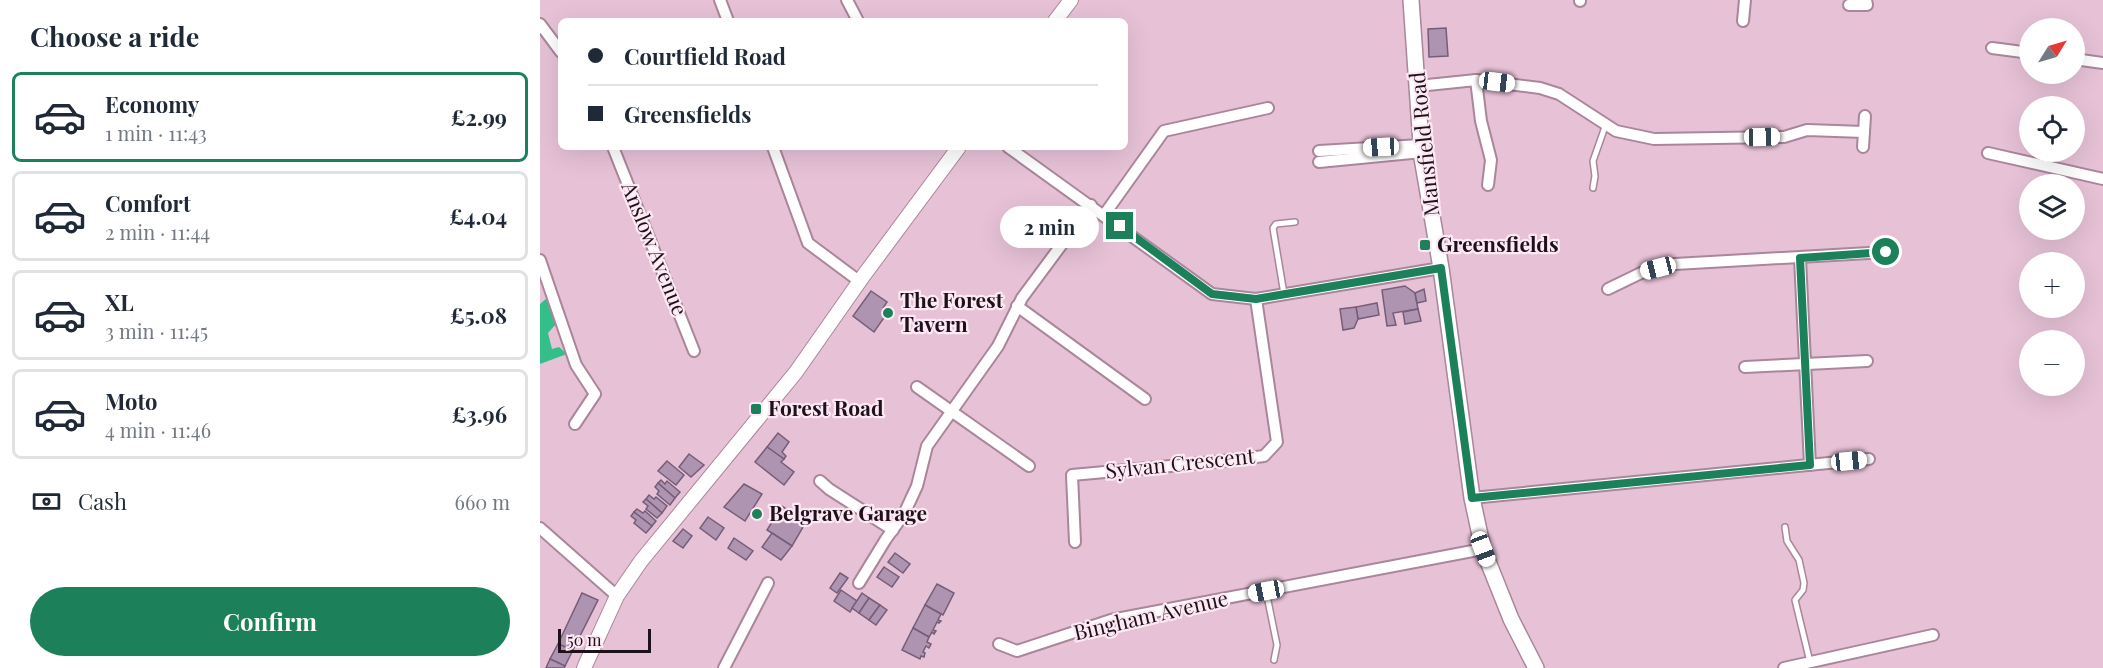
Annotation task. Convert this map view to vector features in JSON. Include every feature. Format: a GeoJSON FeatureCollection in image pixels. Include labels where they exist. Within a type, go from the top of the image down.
{"type":"FeatureCollection","features":[{"type":"Feature","properties":{"kind":"main road","name":"Mansfield Road"},"geometry":{"type":"LineString","coordinates":[[1411,0],[1422,148],[1441,268],[1472,498],[1483,549],[1511,619],[1536,668]]}},
{"type":"Feature","properties":{"kind":"street"},"geometry":{"type":"LineString","coordinates":[[720,0],[726,17]]}},
{"type":"Feature","properties":{"kind":"street"},"geometry":{"type":"LineString","coordinates":[[726,17],[732,0]]}},
{"type":"Feature","properties":{"kind":"street"},"geometry":{"type":"LineString","coordinates":[[847,0],[856,18]]}},
{"type":"Feature","properties":{"kind":"street"},"geometry":{"type":"LineString","coordinates":[[1057,18],[1071,0]]}},
{"type":"Feature","properties":{"kind":"street"},"geometry":{"type":"LineString","coordinates":[[1743,21],[1745,0]]}},
{"type":"Feature","properties":{"kind":"street"},"geometry":{"type":"LineString","coordinates":[[1849,5],[1867,5],[1866,0]]}},
{"type":"Feature","properties":{"kind":"street"},"geometry":{"type":"LineString","coordinates":[[540,24],[558,48]]}},
{"type":"Feature","properties":{"kind":"street"},"geometry":{"type":"LineString","coordinates":[[1992,48],[2019,52]]}},
{"type":"Feature","properties":{"kind":"street"},"geometry":{"type":"LineString","coordinates":[[2085,61],[2103,63]]}},
{"type":"Feature","properties":{"kind":"street"},"geometry":{"type":"LineString","coordinates":[[1418,86],[1476,80],[1540,88],[1573,102],[1616,130],[1654,139],[1784,137],[1807,130],[1864,132]]}},
{"type":"Feature","properties":{"kind":"street"},"geometry":{"type":"LineString","coordinates":[[1476,80],[1481,121],[1491,160],[1488,185]]}},
{"type":"Feature","properties":{"kind":"street"},"geometry":{"type":"LineString","coordinates":[[1104,214],[1164,131],[1268,108]]}},
{"type":"Feature","properties":{"kind":"street"},"geometry":{"type":"LineString","coordinates":[[1863,147],[1865,116]]}},
{"type":"Feature","properties":{"kind":"street"},"geometry":{"type":"LineString","coordinates":[[1319,157],[1422,148]]}},
{"type":"Feature","properties":{"kind":"street","name":"Anslow Avenue"},"geometry":{"type":"LineString","coordinates":[[614,150],[694,351]]}},
{"type":"Feature","properties":{"kind":"street"},"geometry":{"type":"LineString","coordinates":[[774,150],[808,243],[859,281]]}},
{"type":"Feature","properties":{"kind":"street"},"geometry":{"type":"LineString","coordinates":[[584,668],[617,596],[641,561],[796,372],[859,281],[956,150]]}},
{"type":"Feature","properties":{"kind":"street"},"geometry":{"type":"LineString","coordinates":[[1012,150],[1212,294],[1256,299],[1441,268]]}},
{"type":"Feature","properties":{"kind":"street"},"geometry":{"type":"LineString","coordinates":[[1988,153],[2103,179]]}},
{"type":"Feature","properties":{"kind":"street"},"geometry":{"type":"LineString","coordinates":[[859,583],[904,514],[917,486],[927,446],[998,346],[1017,306],[1091,205]]}},
{"type":"Feature","properties":{"kind":"street"},"geometry":{"type":"LineString","coordinates":[[1608,290],[1641,273],[1675,264],[1886,252]]}},
{"type":"Feature","properties":{"kind":"street"},"geometry":{"type":"LineString","coordinates":[[1800,258],[1810,465]]}},
{"type":"Feature","properties":{"kind":"street"},"geometry":{"type":"LineString","coordinates":[[540,260],[576,365],[595,394],[575,424]]}},
{"type":"Feature","properties":{"kind":"street","name":"Sylvan Crescent"},"geometry":{"type":"LineString","coordinates":[[1075,542],[1072,475],[1264,456],[1277,442],[1256,299]]}},
{"type":"Feature","properties":{"kind":"street"},"geometry":{"type":"LineString","coordinates":[[1017,306],[1145,399]]}},
{"type":"Feature","properties":{"kind":"street"},"geometry":{"type":"LineString","coordinates":[[1745,367],[1867,361]]}},
{"type":"Feature","properties":{"kind":"street"},"geometry":{"type":"LineString","coordinates":[[917,387],[1029,466]]}},
{"type":"Feature","properties":{"kind":"street"},"geometry":{"type":"LineString","coordinates":[[1472,498],[1869,459]]}},
{"type":"Feature","properties":{"kind":"street"},"geometry":{"type":"LineString","coordinates":[[820,480],[829,489],[893,530]]}},
{"type":"Feature","properties":{"kind":"street"},"geometry":{"type":"LineString","coordinates":[[540,528],[617,596]]}},
{"type":"Feature","properties":{"kind":"street","name":"Bingham Avenue"},"geometry":{"type":"LineString","coordinates":[[999,644],[1017,651],[1111,620],[1483,549]]}},
{"type":"Feature","properties":{"kind":"street"},"geometry":{"type":"LineString","coordinates":[[724,668],[768,583]]}},
{"type":"Feature","properties":{"kind":"street"},"geometry":{"type":"LineString","coordinates":[[1784,668],[1933,634]]}},
{"type":"Feature","properties":{"kind":"lane"},"geometry":{"type":"LineString","coordinates":[[1593,188],[1595,176],[1593,161],[1606,124]]}},
{"type":"Feature","properties":{"kind":"lane"},"geometry":{"type":"LineString","coordinates":[[1284,294],[1273,228],[1276,224],[1295,222]]}},
{"type":"Feature","properties":{"kind":"lane"},"geometry":{"type":"LineString","coordinates":[[1785,527],[1787,541],[1799,560],[1804,583],[1803,590],[1795,600],[1810,662]]}},
{"type":"Feature","properties":{"kind":"lane"},"geometry":{"type":"LineString","coordinates":[[1266,591],[1277,645],[1274,660]]}},
{"type":"Feature","properties":{"kind":"green space"},"geometry":{"type":"Polygon","coordinates":[[[547,298],[556,324],[548,333],[552,349],[559,347],[567,354],[540,364],[540,304],[547,298]]]}},
{"type":"Feature","properties":{"kind":"building"},"geometry":{"type":"Polygon","coordinates":[[[1446,28],[1448,56],[1429,57],[1428,29],[1446,28]]]}},
{"type":"Feature","properties":{"kind":"building"},"geometry":{"type":"Polygon","coordinates":[[[1405,286],[1415,293],[1418,309],[1393,313],[1396,325],[1387,326],[1382,290],[1405,286]]]}},
{"type":"Feature","properties":{"kind":"building"},"geometry":{"type":"Polygon","coordinates":[[[1424,289],[1426,301],[1417,303],[1415,293],[1424,289]]]}},
{"type":"Feature","properties":{"kind":"building"},"geometry":{"type":"Polygon","coordinates":[[[871,291],[887,302],[883,308],[888,312],[874,332],[853,316],[871,291]]]}},
{"type":"Feature","properties":{"kind":"building"},"geometry":{"type":"Polygon","coordinates":[[[1377,303],[1379,315],[1358,319],[1356,307],[1377,303]]]}},
{"type":"Feature","properties":{"kind":"building"},"geometry":{"type":"Polygon","coordinates":[[[1356,307],[1358,319],[1354,328],[1343,330],[1340,309],[1356,307]]]}},
{"type":"Feature","properties":{"kind":"building"},"geometry":{"type":"Polygon","coordinates":[[[1418,309],[1421,321],[1405,324],[1403,312],[1418,309]]]}},
{"type":"Feature","properties":{"kind":"building"},"geometry":{"type":"Polygon","coordinates":[[[778,433],[789,442],[782,452],[786,456],[784,459],[767,447],[778,433]]]}},
{"type":"Feature","properties":{"kind":"building"},"geometry":{"type":"Polygon","coordinates":[[[767,447],[784,459],[781,462],[794,472],[784,485],[755,462],[767,447]]]}},
{"type":"Feature","properties":{"kind":"building"},"geometry":{"type":"Polygon","coordinates":[[[689,454],[704,465],[691,477],[679,467],[689,454]]]}},
{"type":"Feature","properties":{"kind":"building"},"geometry":{"type":"Polygon","coordinates":[[[667,461],[684,475],[676,485],[658,471],[667,461]]]}},
{"type":"Feature","properties":{"kind":"building"},"geometry":{"type":"Polygon","coordinates":[[[661,480],[665,484],[667,481],[680,492],[675,498],[658,483],[661,480]]]}},
{"type":"Feature","properties":{"kind":"building"},"geometry":{"type":"Polygon","coordinates":[[[658,483],[675,498],[670,505],[657,494],[659,491],[655,487],[658,483]]]}},
{"type":"Feature","properties":{"kind":"building"},"geometry":{"type":"Polygon","coordinates":[[[744,484],[762,494],[745,521],[724,507],[744,484]]]}},
{"type":"Feature","properties":{"kind":"building"},"geometry":{"type":"Polygon","coordinates":[[[649,495],[654,499],[656,497],[667,506],[662,513],[646,499],[649,495]]]}},
{"type":"Feature","properties":{"kind":"building"},"geometry":{"type":"Polygon","coordinates":[[[646,499],[662,513],[657,518],[646,509],[648,506],[643,502],[646,499]]]}},
{"type":"Feature","properties":{"kind":"building"},"geometry":{"type":"Polygon","coordinates":[[[782,506],[806,522],[792,546],[767,530],[782,506]]]}},
{"type":"Feature","properties":{"kind":"building"},"geometry":{"type":"Polygon","coordinates":[[[637,509],[643,513],[645,511],[656,521],[652,526],[634,512],[637,509]]]}},
{"type":"Feature","properties":{"kind":"building"},"geometry":{"type":"Polygon","coordinates":[[[634,512],[652,526],[646,533],[634,523],[636,520],[631,516],[634,512]]]}},
{"type":"Feature","properties":{"kind":"building"},"geometry":{"type":"Polygon","coordinates":[[[708,517],[724,528],[716,540],[700,528],[708,517]]]}},
{"type":"Feature","properties":{"kind":"building"},"geometry":{"type":"Polygon","coordinates":[[[683,529],[692,536],[683,548],[673,541],[683,529]]]}},
{"type":"Feature","properties":{"kind":"building"},"geometry":{"type":"Polygon","coordinates":[[[772,533],[792,546],[781,560],[762,547],[772,533]]]}},
{"type":"Feature","properties":{"kind":"building"},"geometry":{"type":"Polygon","coordinates":[[[734,538],[753,551],[746,560],[728,548],[734,538]]]}},
{"type":"Feature","properties":{"kind":"building"},"geometry":{"type":"Polygon","coordinates":[[[895,553],[910,564],[903,573],[888,562],[895,553]]]}},
{"type":"Feature","properties":{"kind":"building"},"geometry":{"type":"Polygon","coordinates":[[[884,567],[899,577],[892,587],[877,577],[884,567]]]}},
{"type":"Feature","properties":{"kind":"building"},"geometry":{"type":"Polygon","coordinates":[[[840,573],[848,578],[837,593],[830,588],[840,573]]]}},
{"type":"Feature","properties":{"kind":"building"},"geometry":{"type":"Polygon","coordinates":[[[937,584],[954,593],[943,615],[925,605],[937,584]]]}},
{"type":"Feature","properties":{"kind":"building"},"geometry":{"type":"Polygon","coordinates":[[[841,590],[857,601],[850,612],[834,601],[841,590]]]}},
{"type":"Feature","properties":{"kind":"building"},"geometry":{"type":"Polygon","coordinates":[[[582,593],[598,600],[573,650],[558,644],[582,593]]]}},
{"type":"Feature","properties":{"kind":"building"},"geometry":{"type":"Polygon","coordinates":[[[862,593],[869,598],[859,613],[852,608],[862,593]]]}},
{"type":"Feature","properties":{"kind":"building"},"geometry":{"type":"Polygon","coordinates":[[[869,598],[880,605],[869,620],[859,613],[869,598]]]}},
{"type":"Feature","properties":{"kind":"building"},"geometry":{"type":"Polygon","coordinates":[[[880,605],[887,610],[876,625],[869,620],[880,605]]]}},
{"type":"Feature","properties":{"kind":"building"},"geometry":{"type":"Polygon","coordinates":[[[925,605],[941,614],[938,620],[941,621],[937,622],[933,630],[936,631],[934,634],[932,632],[929,637],[913,628],[925,605]]]}},
{"type":"Feature","properties":{"kind":"building"},"geometry":{"type":"Polygon","coordinates":[[[913,628],[929,637],[927,642],[931,644],[929,648],[926,646],[923,652],[924,657],[921,656],[920,659],[902,650],[913,628]]]}},
{"type":"Feature","properties":{"kind":"building"},"geometry":{"type":"Polygon","coordinates":[[[558,644],[573,650],[565,666],[550,659],[558,644]]]}},
{"type":"Feature","properties":{"kind":"building"},"geometry":{"type":"Polygon","coordinates":[[[550,659],[565,666],[564,668],[546,668],[550,659]]]}},
{"type":"Feature","properties":{"kind":"place","name":"Greensfields"},"geometry":{"type":"Point","coordinates":[1425,245]}},
{"type":"Feature","properties":{"kind":"place","name":"The Forest Tavern"},"geometry":{"type":"Point","coordinates":[888,313]}},
{"type":"Feature","properties":{"kind":"place","name":"Forest Road"},"geometry":{"type":"Point","coordinates":[756,409]}},
{"type":"Feature","properties":{"kind":"place","name":"Belgrave Garage"},"geometry":{"type":"Point","coordinates":[757,514]}},
{"type":"Feature","properties":{"kind":"route"},"geometry":{"type":"LineString","coordinates":[[1120,226],[1212,294],[1256,299],[1441,268],[1472,498],[1810,465],[1800,258],[1886,252]]}}]}
